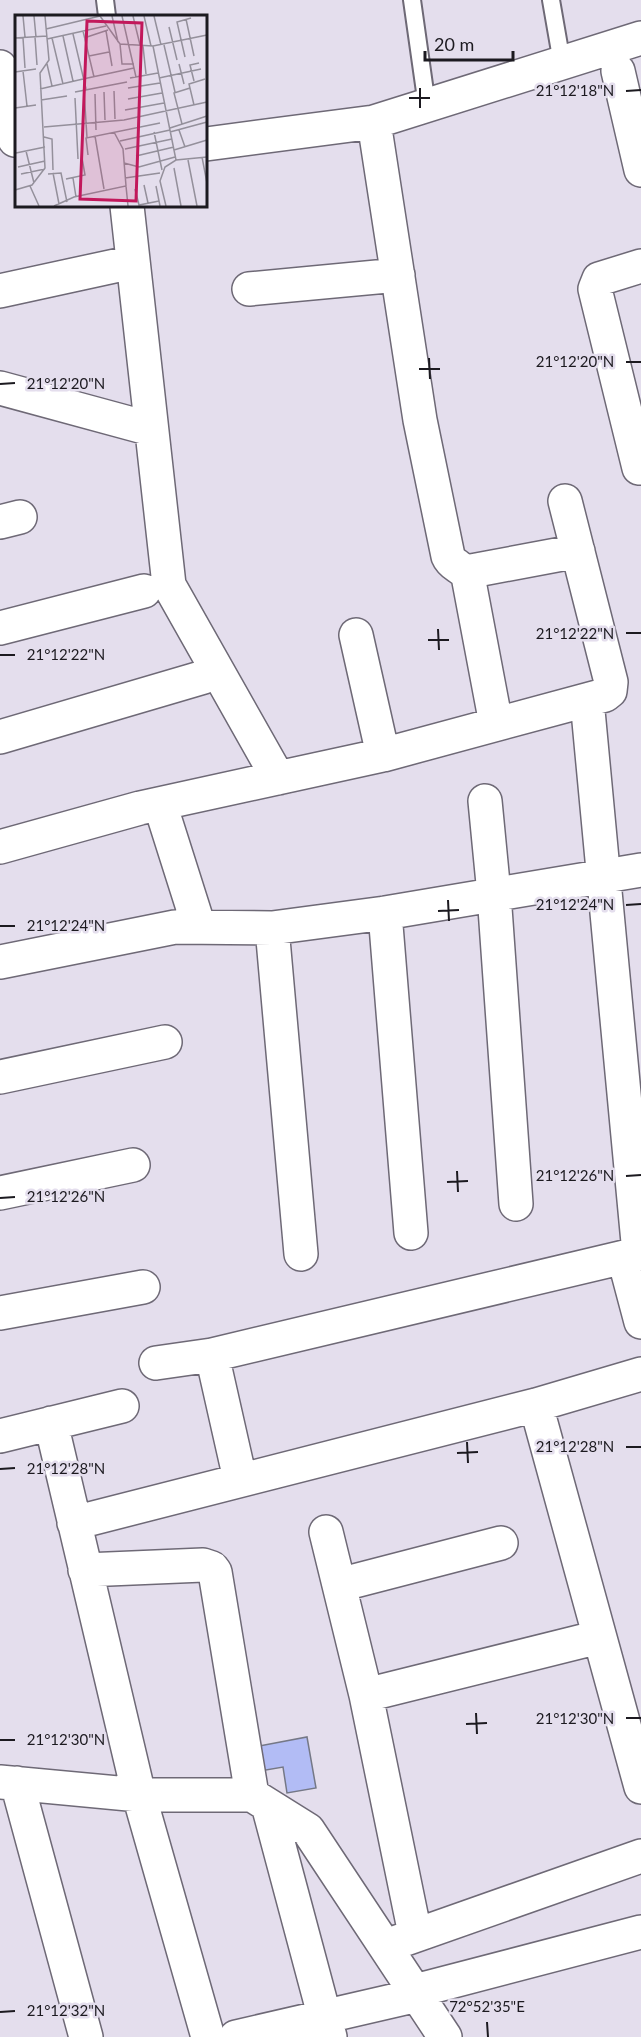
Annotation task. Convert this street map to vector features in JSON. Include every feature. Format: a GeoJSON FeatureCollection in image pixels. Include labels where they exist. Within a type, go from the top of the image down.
{"type":"FeatureCollection","features":[{"type":"Feature","properties":{"kind":"street"},"geometry":{"type":"LineString","coordinates":[[207,144],[374,122],[641,38]]}},
{"type":"Feature","properties":{"kind":"street"},"geometry":{"type":"LineString","coordinates":[[0,67],[15,140]]}},
{"type":"Feature","properties":{"kind":"street"},"geometry":{"type":"LineString","coordinates":[[618,70],[641,170]]}},
{"type":"Feature","properties":{"kind":"street"},"geometry":{"type":"LineString","coordinates":[[374,122],[421,426],[448,555],[452,562],[466,572],[496,724]]}},
{"type":"Feature","properties":{"kind":"street"},"geometry":{"type":"LineString","coordinates":[[127,207],[170,585],[278,778]]}},
{"type":"Feature","properties":{"kind":"street"},"geometry":{"type":"LineString","coordinates":[[0,291],[133,262]]}},
{"type":"Feature","properties":{"kind":"street"},"geometry":{"type":"LineString","coordinates":[[639,468],[596,289],[599,279],[641,266]]}},
{"type":"Feature","properties":{"kind":"street"},"geometry":{"type":"LineString","coordinates":[[249,289],[398,275]]}},
{"type":"Feature","properties":{"kind":"street"},"geometry":{"type":"LineString","coordinates":[[0,388],[151,429]]}},
{"type":"Feature","properties":{"kind":"street"},"geometry":{"type":"LineString","coordinates":[[0,847],[160,804],[383,754],[610,692],[611,682],[565,501]]}},
{"type":"Feature","properties":{"kind":"street"},"geometry":{"type":"LineString","coordinates":[[466,572],[578,551]]}},
{"type":"Feature","properties":{"kind":"street"},"geometry":{"type":"LineString","coordinates":[[0,628],[144,591]]}},
{"type":"Feature","properties":{"kind":"street"},"geometry":{"type":"LineString","coordinates":[[356,635],[383,754]]}},
{"type":"Feature","properties":{"kind":"street"},"geometry":{"type":"LineString","coordinates":[[0,737],[204,677]]}},
{"type":"Feature","properties":{"kind":"street"},"geometry":{"type":"LineString","coordinates":[[587,700],[641,1322]]}},
{"type":"Feature","properties":{"kind":"street"},"geometry":{"type":"LineString","coordinates":[[485,801],[494,894],[516,1204]]}},
{"type":"Feature","properties":{"kind":"street"},"geometry":{"type":"LineString","coordinates":[[160,804],[199,927]]}},
{"type":"Feature","properties":{"kind":"street"},"geometry":{"type":"LineString","coordinates":[[0,963],[175,927],[272,928],[385,913],[641,870]]}},
{"type":"Feature","properties":{"kind":"street"},"geometry":{"type":"LineString","coordinates":[[385,913],[411,1233]]}},
{"type":"Feature","properties":{"kind":"street"},"geometry":{"type":"LineString","coordinates":[[272,928],[301,1254]]}},
{"type":"Feature","properties":{"kind":"street"},"geometry":{"type":"LineString","coordinates":[[0,1077],[165,1042]]}},
{"type":"Feature","properties":{"kind":"street"},"geometry":{"type":"LineString","coordinates":[[0,1193],[133,1165]]}},
{"type":"Feature","properties":{"kind":"street"},"geometry":{"type":"LineString","coordinates":[[156,1363],[212,1355],[635,1254]]}},
{"type":"Feature","properties":{"kind":"street"},"geometry":{"type":"LineString","coordinates":[[0,1313],[143,1287]]}},
{"type":"Feature","properties":{"kind":"street"},"geometry":{"type":"LineString","coordinates":[[212,1355],[240,1479]]}},
{"type":"Feature","properties":{"kind":"street"},"geometry":{"type":"LineString","coordinates":[[74,1523],[536,1405],[641,1374]]}},
{"type":"Feature","properties":{"kind":"street"},"geometry":{"type":"LineString","coordinates":[[536,1405],[641,1787]]}},
{"type":"Feature","properties":{"kind":"street"},"geometry":{"type":"LineString","coordinates":[[0,1436],[122,1406]]}},
{"type":"Feature","properties":{"kind":"street"},"geometry":{"type":"LineString","coordinates":[[51,1423],[139,1795],[208,2037]]}},
{"type":"Feature","properties":{"kind":"street"},"geometry":{"type":"LineString","coordinates":[[326,1532],[366,1695],[401,1940],[416,1993],[445,2037]]}},
{"type":"Feature","properties":{"kind":"street"},"geometry":{"type":"LineString","coordinates":[[339,1585],[501,1543]]}},
{"type":"Feature","properties":{"kind":"street"},"geometry":{"type":"LineString","coordinates":[[85,1570],[203,1565],[212,1568],[215,1572],[260,1800],[327,2027]]}},
{"type":"Feature","properties":{"kind":"street"},"geometry":{"type":"LineString","coordinates":[[366,1695],[600,1637]]}},
{"type":"Feature","properties":{"kind":"street"},"geometry":{"type":"LineString","coordinates":[[86,2037],[9,1783],[139,1795],[260,1800],[308,1830],[401,1940]]}},
{"type":"Feature","properties":{"kind":"street"},"geometry":{"type":"LineString","coordinates":[[401,1940],[641,1856]]}},
{"type":"Feature","properties":{"kind":"street"},"geometry":{"type":"LineString","coordinates":[[236,2037],[327,2027],[416,1993],[641,1932]]}},
{"type":"Feature","properties":{"kind":"lane"},"geometry":{"type":"LineString","coordinates":[[105,0],[107,15]]}},
{"type":"Feature","properties":{"kind":"lane"},"geometry":{"type":"LineString","coordinates":[[412,0],[428,106]]}},
{"type":"Feature","properties":{"kind":"lane"},"geometry":{"type":"LineString","coordinates":[[551,0],[562,63]]}},
{"type":"Feature","properties":{"kind":"building"},"geometry":{"type":"Polygon","coordinates":[[[307,1737],[316,1788],[287,1793],[283,1767],[254,1772],[249,1748],[307,1737]]]}}]}
